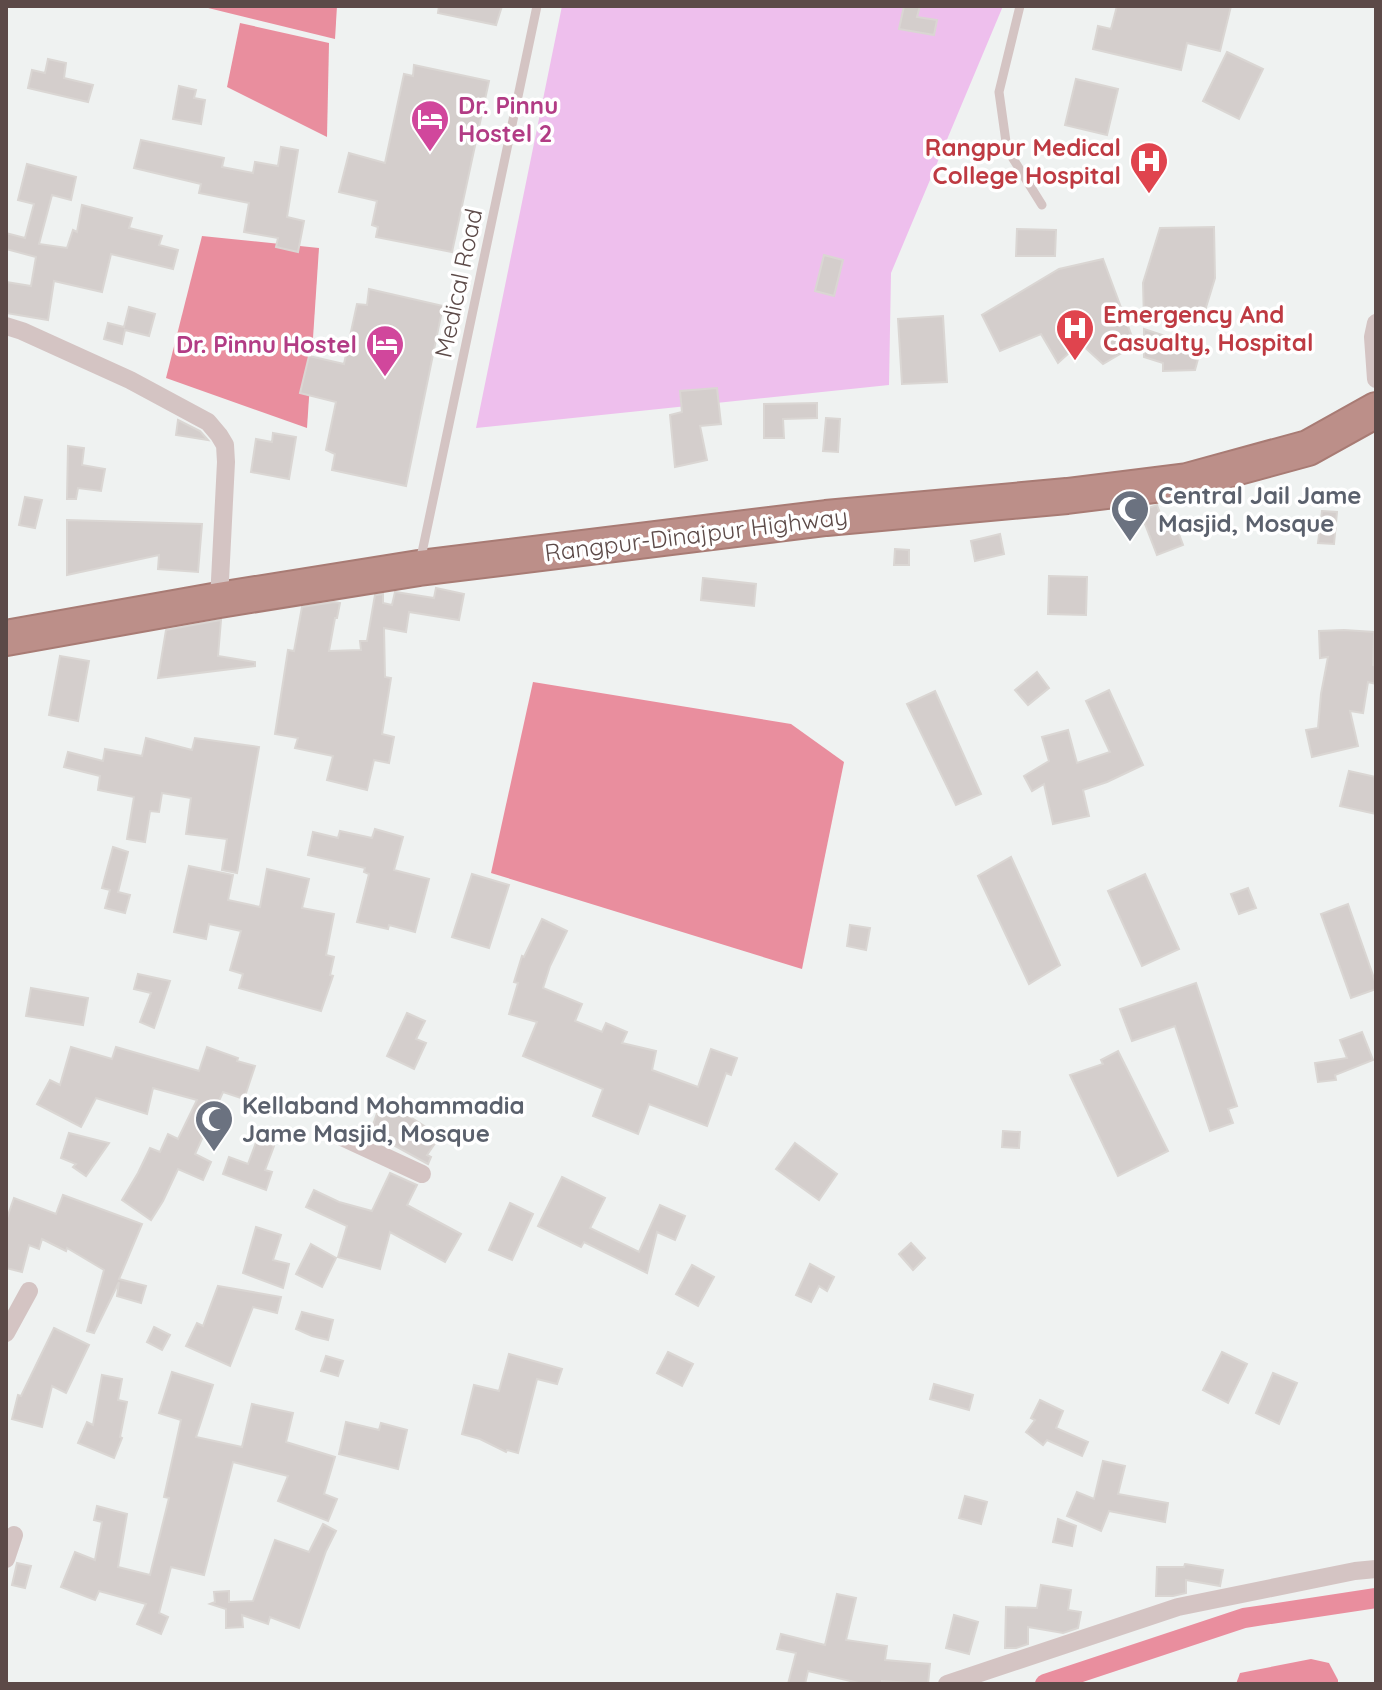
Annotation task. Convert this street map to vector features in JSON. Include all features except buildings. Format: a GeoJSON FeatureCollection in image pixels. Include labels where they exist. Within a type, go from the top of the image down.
{"type":"FeatureCollection","features":[{"type":"Feature","properties":{"kind":"highway","name":"Rangpur-Dinajpur Highway"},"geometry":{"type":"LineString","coordinates":[[6,638],[419,568],[826,518],[1067,496],[1187,481],[1308,448],[1376,410]]}},
{"type":"Feature","properties":{"kind":"street"},"geometry":{"type":"LineString","coordinates":[[1376,323],[1373,337],[1376,379]]}},
{"type":"Feature","properties":{"kind":"street"},"geometry":{"type":"LineString","coordinates":[[6,326],[130,380],[208,422],[219,435],[225,445],[226,462],[219,600]]}},
{"type":"Feature","properties":{"kind":"street"},"geometry":{"type":"LineString","coordinates":[[342,1137],[422,1174]]}},
{"type":"Feature","properties":{"kind":"street"},"geometry":{"type":"LineString","coordinates":[[6,1333],[29,1291]]}},
{"type":"Feature","properties":{"kind":"street"},"geometry":{"type":"LineString","coordinates":[[6,1559],[14,1535]]}},
{"type":"Feature","properties":{"kind":"street"},"geometry":{"type":"LineString","coordinates":[[947,1684],[1178,1607],[1376,1569]]}},
{"type":"Feature","properties":{"kind":"lane","name":"Medical Road"},"geometry":{"type":"LineString","coordinates":[[419,568],[537,6]]}},
{"type":"Feature","properties":{"kind":"lane"},"geometry":{"type":"LineString","coordinates":[[1020,6],[999,92],[1007,149],[1042,205]]}},
{"type":"Feature","properties":{"kind":"shaded area"},"geometry":{"type":"Polygon","coordinates":[[[200,6],[337,6],[335,39],[200,6]]]}},
{"type":"Feature","properties":{"kind":"shaded area"},"geometry":{"type":"Polygon","coordinates":[[[562,6],[1003,6],[891,273],[889,385],[476,428],[562,6]]]}},
{"type":"Feature","properties":{"kind":"shaded area"},"geometry":{"type":"Polygon","coordinates":[[[240,23],[329,43],[327,137],[227,87],[240,23]]]}},
{"type":"Feature","properties":{"kind":"shaded area"},"geometry":{"type":"Polygon","coordinates":[[[202,236],[319,248],[307,428],[166,378],[202,236]]]}},
{"type":"Feature","properties":{"kind":"shaded area"},"geometry":{"type":"Polygon","coordinates":[[[533,682],[791,724],[844,762],[802,969],[491,873],[533,682]]]}},
{"type":"Feature","properties":{"kind":"shaded area"},"geometry":{"type":"Polygon","coordinates":[[[1311,1659],[1329,1663],[1338,1684],[1236,1684],[1240,1673],[1311,1659]]]}},
{"type":"Feature","properties":{"kind":"waterway"},"geometry":{"type":"LineString","coordinates":[[1045,1684],[1244,1618],[1376,1598]]}},
{"type":"Feature","properties":{"kind":"place","name":"Dr. Pinnu Hostel 2"},"geometry":{"type":"Point","coordinates":[430,153]}},
{"type":"Feature","properties":{"kind":"place","name":"Rangpur Medical College Hospital"},"geometry":{"type":"Point","coordinates":[1149,195]}},
{"type":"Feature","properties":{"kind":"place","name":"Emergency And Casualty, Hospital"},"geometry":{"type":"Point","coordinates":[1075,362]}},
{"type":"Feature","properties":{"kind":"place","name":"Dr. Pinnu Hostel"},"geometry":{"type":"Point","coordinates":[385,378]}},
{"type":"Feature","properties":{"kind":"place","name":"Central Jail Jame Masjid, Mosque"},"geometry":{"type":"Point","coordinates":[1130,543]}},
{"type":"Feature","properties":{"kind":"place","name":"Kellaband Mohammadia Jame Masjid, Mosque"},"geometry":{"type":"Point","coordinates":[214,1153]}}]}
